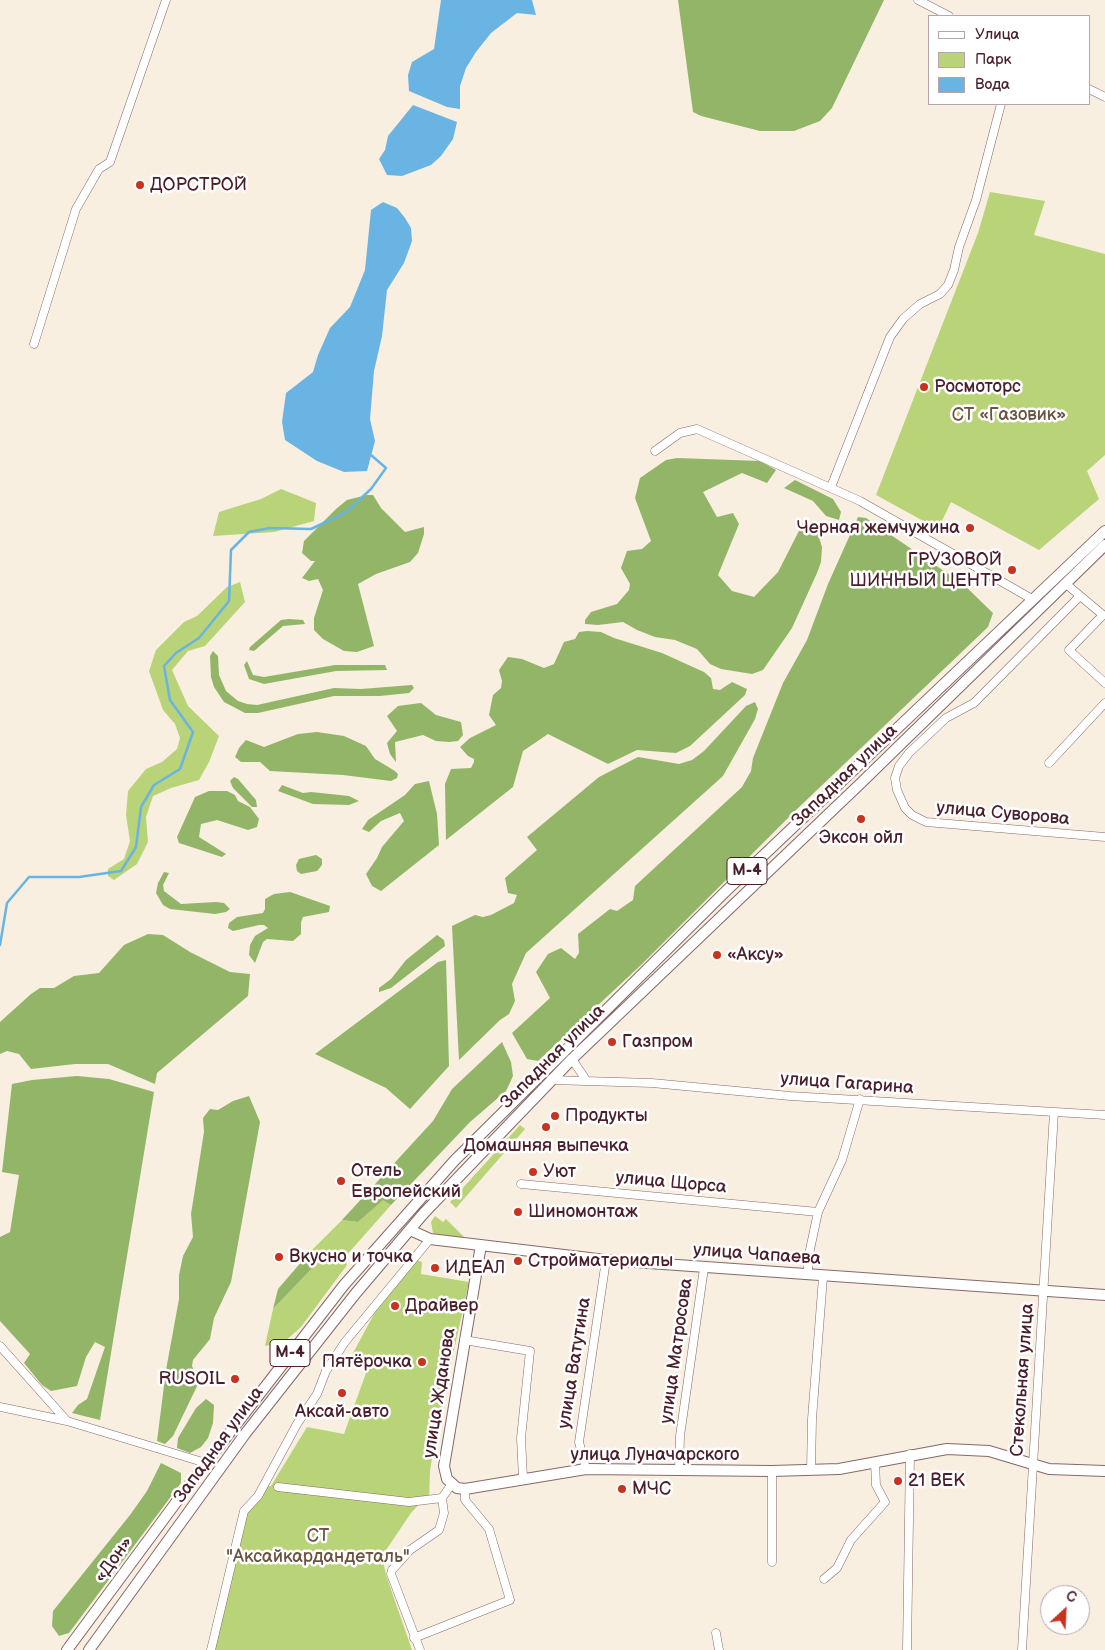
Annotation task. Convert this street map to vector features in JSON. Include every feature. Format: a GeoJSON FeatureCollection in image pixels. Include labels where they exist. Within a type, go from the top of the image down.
{"type":"FeatureCollection","features":[{"type":"Feature","properties":{"kind":"main road","name":"Западная улица"},"geometry":{"type":"LineString","coordinates":[[186,1490],[344,1285],[455,1160],[727,890],[1105,531]]}},
{"type":"Feature","properties":{"kind":"main road","name":"Западная улица"},"geometry":{"type":"LineString","coordinates":[[89,1650],[245,1434],[356,1293],[410,1230],[572,1059],[855,789],[1105,546]]}},
{"type":"Feature","properties":{"kind":"main road","name":"улица Чапаева"},"geometry":{"type":"LineString","coordinates":[[410,1230],[430,1239],[606,1260],[1105,1295]]}},
{"type":"Feature","properties":{"kind":"main road","name":"улица Жданова"},"geometry":{"type":"LineString","coordinates":[[451,1485],[447,1479],[444,1466],[481,1245]]}},
{"type":"Feature","properties":{"kind":"main road","name":"улица Луначарского"},"geometry":{"type":"LineString","coordinates":[[451,1485],[465,1489],[586,1469],[772,1471],[839,1469],[910,1454],[947,1449],[989,1451],[1050,1468],[1105,1471]]}},
{"type":"Feature","properties":{"kind":"main road","name":"«Дон»"},"geometry":{"type":"LineString","coordinates":[[68,1650],[186,1490]]}},
{"type":"Feature","properties":{"kind":"street"},"geometry":{"type":"LineString","coordinates":[[34,344],[76,209],[99,169],[110,162],[166,0]]}},
{"type":"Feature","properties":{"kind":"street"},"geometry":{"type":"LineString","coordinates":[[918,0],[947,15]]}},
{"type":"Feature","properties":{"kind":"street"},"geometry":{"type":"LineString","coordinates":[[1090,89],[1105,97]]}},
{"type":"Feature","properties":{"kind":"street"},"geometry":{"type":"LineString","coordinates":[[831,487],[890,337],[903,319],[920,304],[940,294],[948,285],[976,200],[1001,105]]}},
{"type":"Feature","properties":{"kind":"street"},"geometry":{"type":"LineString","coordinates":[[655,451],[680,433],[697,429],[860,501],[1032,599]]}},
{"type":"Feature","properties":{"kind":"street"},"geometry":{"type":"LineString","coordinates":[[1066,584],[1103,615],[1069,650],[1105,683]]}},
{"type":"Feature","properties":{"kind":"street","name":"Западная улица"},"geometry":{"type":"LineString","coordinates":[[895,778],[899,766],[910,753],[946,718],[974,703],[1080,596]]}},
{"type":"Feature","properties":{"kind":"street"},"geometry":{"type":"LineString","coordinates":[[1049,763],[1105,703]]}},
{"type":"Feature","properties":{"kind":"street","name":"улица Суворова"},"geometry":{"type":"LineString","coordinates":[[895,778],[897,790],[905,808],[912,815],[926,822],[1105,837]]}},
{"type":"Feature","properties":{"kind":"street"},"geometry":{"type":"LineString","coordinates":[[572,1059],[586,1080]]}},
{"type":"Feature","properties":{"kind":"street","name":"улица Гагарина"},"geometry":{"type":"LineString","coordinates":[[551,1080],[652,1083],[790,1096],[1105,1115]]}},
{"type":"Feature","properties":{"kind":"street"},"geometry":{"type":"LineString","coordinates":[[808,1275],[808,1259],[818,1212],[842,1160],[860,1100]]}},
{"type":"Feature","properties":{"kind":"street","name":"Стекольная улица"},"geometry":{"type":"LineString","coordinates":[[1022,1650],[1054,1112]]}},
{"type":"Feature","properties":{"kind":"street","name":"улица Щорса"},"geometry":{"type":"LineString","coordinates":[[521,1184],[818,1212]]}},
{"type":"Feature","properties":{"kind":"street"},"geometry":{"type":"LineString","coordinates":[[211,1650],[244,1511],[258,1496],[298,1424],[318,1394],[326,1371],[346,1342],[430,1239]]}},
{"type":"Feature","properties":{"kind":"street","name":"улица Ватутина"},"geometry":{"type":"LineString","coordinates":[[586,1469],[579,1442],[606,1260]]}},
{"type":"Feature","properties":{"kind":"street","name":"улица Матросова"},"geometry":{"type":"LineString","coordinates":[[679,1469],[680,1436],[704,1268]]}},
{"type":"Feature","properties":{"kind":"street"},"geometry":{"type":"LineString","coordinates":[[811,1470],[812,1419],[823,1276]]}},
{"type":"Feature","properties":{"kind":"street"},"geometry":{"type":"LineString","coordinates":[[464,1340],[530,1351],[521,1438],[523,1478]]}},
{"type":"Feature","properties":{"kind":"street"},"geometry":{"type":"LineString","coordinates":[[0,1346],[67,1421]]}},
{"type":"Feature","properties":{"kind":"street"},"geometry":{"type":"LineString","coordinates":[[0,1407],[67,1421],[206,1463]]}},
{"type":"Feature","properties":{"kind":"street"},"geometry":{"type":"LineString","coordinates":[[908,1650],[910,1454]]}},
{"type":"Feature","properties":{"kind":"street"},"geometry":{"type":"LineString","coordinates":[[824,1579],[836,1568],[851,1540],[884,1502],[876,1485],[875,1462]]}},
{"type":"Feature","properties":{"kind":"street"},"geometry":{"type":"LineString","coordinates":[[772,1471],[772,1562]]}},
{"type":"Feature","properties":{"kind":"street"},"geometry":{"type":"LineString","coordinates":[[420,1650],[391,1574],[392,1570],[410,1550],[439,1530],[444,1513],[442,1498],[451,1485]]}},
{"type":"Feature","properties":{"kind":"street"},"geometry":{"type":"LineString","coordinates":[[278,1487],[409,1502],[442,1498]]}},
{"type":"Feature","properties":{"kind":"street"},"geometry":{"type":"LineString","coordinates":[[414,1638],[510,1600],[489,1530],[466,1500],[465,1489]]}},
{"type":"Feature","properties":{"kind":"street"},"geometry":{"type":"LineString","coordinates":[[716,1633],[719,1650]]}},
{"type":"Feature","properties":{"kind":"green space"},"geometry":{"type":"Polygon","coordinates":[[[678,0],[884,0],[832,108],[820,121],[794,131],[760,131],[701,116],[693,112],[678,0]]]}},
{"type":"Feature","properties":{"kind":"green space","name":"СТ «Газовик»"},"geometry":{"type":"Polygon","coordinates":[[[990,192],[1045,201],[1034,235],[1105,254],[1105,455],[1087,471],[1099,499],[1039,550],[951,502],[938,529],[876,495],[978,233],[990,192]]]}},
{"type":"Feature","properties":{"kind":"green space"},"geometry":{"type":"Polygon","coordinates":[[[677,458],[760,461],[776,470],[767,483],[742,473],[703,492],[717,517],[733,513],[739,524],[718,575],[732,591],[754,597],[778,572],[804,521],[817,531],[822,547],[821,562],[817,573],[792,628],[763,670],[752,674],[721,669],[710,664],[697,649],[675,640],[655,637],[623,622],[598,625],[585,624],[585,620],[591,612],[617,604],[629,590],[630,584],[621,568],[627,551],[642,549],[651,541],[635,498],[640,478],[666,460],[677,458]]]}},
{"type":"Feature","properties":{"kind":"green space"},"geometry":{"type":"Polygon","coordinates":[[[795,480],[833,499],[841,512],[839,520],[826,516],[813,501],[784,488],[795,480]]]}},
{"type":"Feature","properties":{"kind":"green space"},"geometry":{"type":"Polygon","coordinates":[[[281,489],[316,503],[314,521],[274,532],[213,536],[219,512],[261,499],[281,489]]]}},
{"type":"Feature","properties":{"kind":"green space"},"geometry":{"type":"Polygon","coordinates":[[[373,495],[381,508],[405,532],[424,527],[424,534],[418,553],[410,562],[376,574],[358,584],[374,646],[357,652],[344,651],[323,639],[314,630],[314,618],[323,590],[318,579],[309,581],[302,578],[315,561],[311,561],[302,553],[304,541],[336,509],[347,500],[373,495]]]}},
{"type":"Feature","properties":{"kind":"green space"},"geometry":{"type":"Polygon","coordinates":[[[858,517],[866,518],[963,584],[993,613],[988,627],[796,810],[640,966],[538,1061],[527,1059],[512,1033],[550,998],[536,972],[548,954],[561,948],[575,959],[579,953],[578,934],[610,909],[617,911],[633,900],[635,886],[742,787],[751,771],[753,758],[783,683],[807,640],[828,584],[858,517]]]}},
{"type":"Feature","properties":{"kind":"green space"},"geometry":{"type":"Polygon","coordinates":[[[240,582],[245,602],[205,646],[188,651],[172,670],[188,706],[219,736],[209,762],[199,780],[171,788],[153,796],[146,817],[148,842],[137,864],[114,880],[108,876],[108,869],[124,859],[130,841],[126,815],[128,791],[146,769],[162,762],[177,749],[180,738],[175,724],[163,710],[149,671],[156,650],[184,622],[197,616],[227,587],[240,582]]]}},
{"type":"Feature","properties":{"kind":"green space"},"geometry":{"type":"Polygon","coordinates":[[[281,620],[303,620],[305,624],[283,626],[254,651],[249,650],[250,647],[281,620]]]}},
{"type":"Feature","properties":{"kind":"green space"},"geometry":{"type":"Polygon","coordinates":[[[579,632],[601,632],[662,653],[704,672],[711,678],[713,689],[720,690],[732,682],[747,689],[745,695],[690,746],[676,753],[637,750],[608,764],[548,734],[523,751],[513,787],[446,840],[445,784],[451,769],[471,768],[474,762],[474,759],[468,756],[460,747],[470,738],[496,725],[489,715],[493,695],[501,688],[502,681],[499,670],[508,657],[522,659],[544,668],[554,664],[564,642],[575,639],[579,632]]]}},
{"type":"Feature","properties":{"kind":"green space"},"geometry":{"type":"Polygon","coordinates":[[[213,651],[218,656],[219,675],[226,691],[238,701],[247,704],[257,705],[334,688],[361,689],[412,685],[414,688],[409,693],[380,696],[334,696],[258,713],[245,713],[224,702],[214,687],[211,677],[210,656],[213,651]]]}},
{"type":"Feature","properties":{"kind":"green space"},"geometry":{"type":"Polygon","coordinates":[[[247,661],[253,675],[264,677],[335,665],[385,665],[387,670],[336,671],[264,684],[249,679],[244,665],[247,661]]]}},
{"type":"Feature","properties":{"kind":"green space"},"geometry":{"type":"Polygon","coordinates":[[[755,702],[758,709],[755,719],[723,776],[526,953],[512,984],[515,1001],[509,1014],[500,1020],[459,1060],[452,926],[475,915],[483,917],[491,915],[514,903],[517,895],[508,893],[505,878],[537,850],[527,837],[599,777],[638,757],[679,764],[692,760],[704,751],[746,706],[755,702]]]}},
{"type":"Feature","properties":{"kind":"green space"},"geometry":{"type":"Polygon","coordinates":[[[421,703],[436,715],[461,722],[463,735],[458,741],[449,742],[436,741],[423,735],[395,742],[396,762],[390,754],[387,743],[397,731],[387,716],[398,706],[421,703]]]}},
{"type":"Feature","properties":{"kind":"green space"},"geometry":{"type":"Polygon","coordinates":[[[317,732],[344,736],[366,746],[375,759],[398,774],[397,778],[391,781],[343,775],[270,771],[260,762],[241,762],[235,757],[239,748],[246,740],[264,747],[298,734],[317,732]]]}},
{"type":"Feature","properties":{"kind":"green space"},"geometry":{"type":"Polygon","coordinates":[[[234,777],[238,779],[256,800],[257,807],[252,807],[233,788],[230,781],[234,777]]]}},
{"type":"Feature","properties":{"kind":"green space"},"geometry":{"type":"Polygon","coordinates":[[[429,781],[437,814],[439,845],[381,891],[372,886],[366,874],[382,847],[404,821],[400,813],[381,821],[369,832],[362,829],[368,820],[405,795],[415,784],[429,781]]]}},
{"type":"Feature","properties":{"kind":"green space"},"geometry":{"type":"Polygon","coordinates":[[[282,785],[303,793],[311,792],[349,796],[359,801],[349,805],[313,804],[278,791],[282,785]]]}},
{"type":"Feature","properties":{"kind":"green space"},"geometry":{"type":"Polygon","coordinates":[[[209,791],[227,791],[235,795],[238,801],[250,807],[259,819],[257,827],[248,830],[217,820],[201,824],[199,837],[226,854],[222,857],[179,843],[177,837],[195,797],[209,791]]]}},
{"type":"Feature","properties":{"kind":"green space"},"geometry":{"type":"Polygon","coordinates":[[[316,855],[322,859],[322,865],[317,871],[301,874],[297,871],[296,865],[299,859],[316,855]]]}},
{"type":"Feature","properties":{"kind":"green space"},"geometry":{"type":"Polygon","coordinates":[[[164,872],[169,873],[163,885],[164,891],[181,904],[216,902],[224,903],[230,909],[226,912],[215,914],[170,909],[163,905],[156,893],[158,883],[164,872]]]}},
{"type":"Feature","properties":{"kind":"green space"},"geometry":{"type":"Polygon","coordinates":[[[290,892],[330,906],[329,912],[303,917],[301,934],[293,941],[267,939],[263,942],[255,963],[249,955],[250,945],[255,936],[268,928],[264,925],[259,925],[233,931],[228,928],[229,923],[237,917],[263,913],[265,899],[274,894],[290,892]]]}},
{"type":"Feature","properties":{"kind":"green space"},"geometry":{"type":"Polygon","coordinates":[[[148,934],[163,935],[190,952],[230,972],[250,974],[248,996],[157,1073],[155,1084],[108,1064],[75,1064],[31,1069],[19,1054],[7,1051],[0,1054],[0,1022],[31,994],[40,988],[54,988],[74,976],[99,973],[124,945],[148,934]]]}},
{"type":"Feature","properties":{"kind":"green space"},"geometry":{"type":"Polygon","coordinates":[[[437,935],[444,940],[445,946],[391,988],[379,992],[379,988],[391,979],[406,960],[437,935]]]}},
{"type":"Feature","properties":{"kind":"green space"},"geometry":{"type":"Polygon","coordinates":[[[446,960],[449,1066],[410,1109],[386,1088],[315,1054],[438,962],[446,960]]]}},
{"type":"Feature","properties":{"kind":"green space"},"geometry":{"type":"Polygon","coordinates":[[[502,1042],[511,1062],[513,1076],[506,1091],[470,1122],[391,1205],[383,1200],[358,1222],[342,1220],[433,1121],[452,1089],[502,1042]]]}},
{"type":"Feature","properties":{"kind":"green space"},"geometry":{"type":"Polygon","coordinates":[[[77,1076],[109,1079],[154,1092],[100,1420],[72,1413],[78,1405],[87,1399],[105,1347],[95,1342],[86,1357],[77,1386],[51,1391],[42,1385],[24,1363],[30,1354],[0,1321],[0,1237],[10,1232],[19,1175],[2,1172],[12,1084],[32,1080],[77,1076]]]}},
{"type":"Feature","properties":{"kind":"green space"},"geometry":{"type":"Polygon","coordinates":[[[249,1096],[260,1122],[231,1282],[214,1318],[210,1339],[193,1360],[192,1366],[199,1382],[173,1436],[165,1444],[157,1441],[166,1370],[179,1299],[179,1275],[183,1256],[193,1237],[191,1214],[204,1132],[203,1118],[210,1109],[218,1110],[233,1101],[249,1096]]]}},
{"type":"Feature","properties":{"kind":"green space"},"geometry":{"type":"Polygon","coordinates":[[[520,1125],[525,1129],[456,1208],[450,1202],[520,1125]]]}},
{"type":"Feature","properties":{"kind":"green space"},"geometry":{"type":"Polygon","coordinates":[[[383,1199],[391,1205],[345,1257],[347,1265],[301,1327],[284,1342],[265,1346],[273,1309],[318,1262],[309,1253],[342,1220],[358,1222],[383,1199]]]}},
{"type":"Feature","properties":{"kind":"green space"},"geometry":{"type":"Polygon","coordinates":[[[435,1216],[443,1222],[446,1219],[466,1239],[442,1237],[433,1233],[431,1222],[435,1216]]]}},
{"type":"Feature","properties":{"kind":"green space"},"geometry":{"type":"Polygon","coordinates":[[[309,1253],[318,1262],[273,1309],[278,1289],[309,1253]]]}},
{"type":"Feature","properties":{"kind":"green space","name":"СТ \"Аксайкардандеталь\""},"geometry":{"type":"Polygon","coordinates":[[[417,1260],[422,1262],[421,1274],[469,1282],[436,1432],[430,1471],[429,1502],[420,1503],[411,1513],[382,1556],[386,1575],[412,1650],[211,1650],[245,1517],[259,1486],[271,1486],[307,1427],[344,1434],[370,1362],[352,1355],[374,1314],[417,1260]]]}},
{"type":"Feature","properties":{"kind":"green space"},"geometry":{"type":"Polygon","coordinates":[[[206,1399],[214,1405],[213,1423],[208,1438],[201,1447],[190,1453],[177,1448],[178,1438],[196,1408],[206,1399]]]}},
{"type":"Feature","properties":{"kind":"green space"},"geometry":{"type":"Polygon","coordinates":[[[161,1463],[181,1473],[181,1483],[69,1633],[59,1636],[52,1626],[53,1611],[130,1515],[147,1491],[161,1463]]]}},
{"type":"Feature","properties":{"kind":"water"},"geometry":{"type":"Polygon","coordinates":[[[441,0],[532,0],[536,15],[517,13],[491,33],[466,68],[460,86],[460,109],[447,107],[409,91],[408,75],[412,62],[434,49],[441,0]]]}},
{"type":"Feature","properties":{"kind":"water"},"geometry":{"type":"Polygon","coordinates":[[[413,105],[457,122],[453,139],[441,156],[431,165],[402,176],[387,175],[379,159],[385,150],[388,136],[413,105]]]}},
{"type":"Feature","properties":{"kind":"water"},"geometry":{"type":"Polygon","coordinates":[[[383,202],[397,208],[405,218],[411,228],[412,241],[404,263],[387,290],[382,336],[374,371],[370,419],[375,441],[367,471],[344,472],[317,461],[285,440],[282,422],[286,393],[313,372],[330,328],[350,307],[365,270],[371,210],[383,202]]]}},
{"type":"Feature","properties":{"kind":"waterway"},"geometry":{"type":"LineString","coordinates":[[0,945],[7,903],[29,877],[79,877],[121,871],[136,847],[141,807],[154,785],[180,769],[193,732],[170,700],[164,666],[176,653],[199,638],[229,601],[231,550],[249,532],[270,528],[311,529],[345,513],[371,489],[386,468],[371,455]]}},
{"type":"Feature","properties":{"kind":"place","name":"ДОРСТРОЙ"},"geometry":{"type":"Point","coordinates":[140,185]}},
{"type":"Feature","properties":{"kind":"place","name":"Росмоторс"},"geometry":{"type":"Point","coordinates":[924,387]}},
{"type":"Feature","properties":{"kind":"place","name":"Черная жемчужина"},"geometry":{"type":"Point","coordinates":[970,528]}},
{"type":"Feature","properties":{"kind":"place","name":"ГРУЗОВОЙ ШИННЫЙ ЦЕНТР"},"geometry":{"type":"Point","coordinates":[1012,570]}},
{"type":"Feature","properties":{"kind":"place","name":"Эксон ойл"},"geometry":{"type":"Point","coordinates":[861,819]}},
{"type":"Feature","properties":{"kind":"place","name":"«Аксу»"},"geometry":{"type":"Point","coordinates":[717,955]}},
{"type":"Feature","properties":{"kind":"place","name":"Газпром"},"geometry":{"type":"Point","coordinates":[612,1042]}},
{"type":"Feature","properties":{"kind":"place","name":"Продукты"},"geometry":{"type":"Point","coordinates":[555,1116]}},
{"type":"Feature","properties":{"kind":"place","name":"Домашняя выпечка"},"geometry":{"type":"Point","coordinates":[546,1127]}},
{"type":"Feature","properties":{"kind":"place","name":"Уют"},"geometry":{"type":"Point","coordinates":[533,1172]}},
{"type":"Feature","properties":{"kind":"place","name":"Отель Европейский"},"geometry":{"type":"Point","coordinates":[341,1181]}},
{"type":"Feature","properties":{"kind":"place","name":"Шиномонтаж"},"geometry":{"type":"Point","coordinates":[518,1212]}},
{"type":"Feature","properties":{"kind":"place","name":"Вкусно и точка"},"geometry":{"type":"Point","coordinates":[279,1257]}},
{"type":"Feature","properties":{"kind":"place","name":"Стройматериалы"},"geometry":{"type":"Point","coordinates":[518,1261]}},
{"type":"Feature","properties":{"kind":"place","name":"ИДЕАЛ"},"geometry":{"type":"Point","coordinates":[435,1268]}},
{"type":"Feature","properties":{"kind":"place","name":"Драйвер"},"geometry":{"type":"Point","coordinates":[395,1306]}},
{"type":"Feature","properties":{"kind":"place","name":"Пятёрочка"},"geometry":{"type":"Point","coordinates":[422,1362]}},
{"type":"Feature","properties":{"kind":"place","name":"RUSOIL"},"geometry":{"type":"Point","coordinates":[235,1379]}},
{"type":"Feature","properties":{"kind":"place","name":"Аксай-авто"},"geometry":{"type":"Point","coordinates":[342,1393]}},
{"type":"Feature","properties":{"kind":"place","name":"21 ВЕК"},"geometry":{"type":"Point","coordinates":[898,1481]}},
{"type":"Feature","properties":{"kind":"place","name":"МЧС"},"geometry":{"type":"Point","coordinates":[622,1489]}}]}
